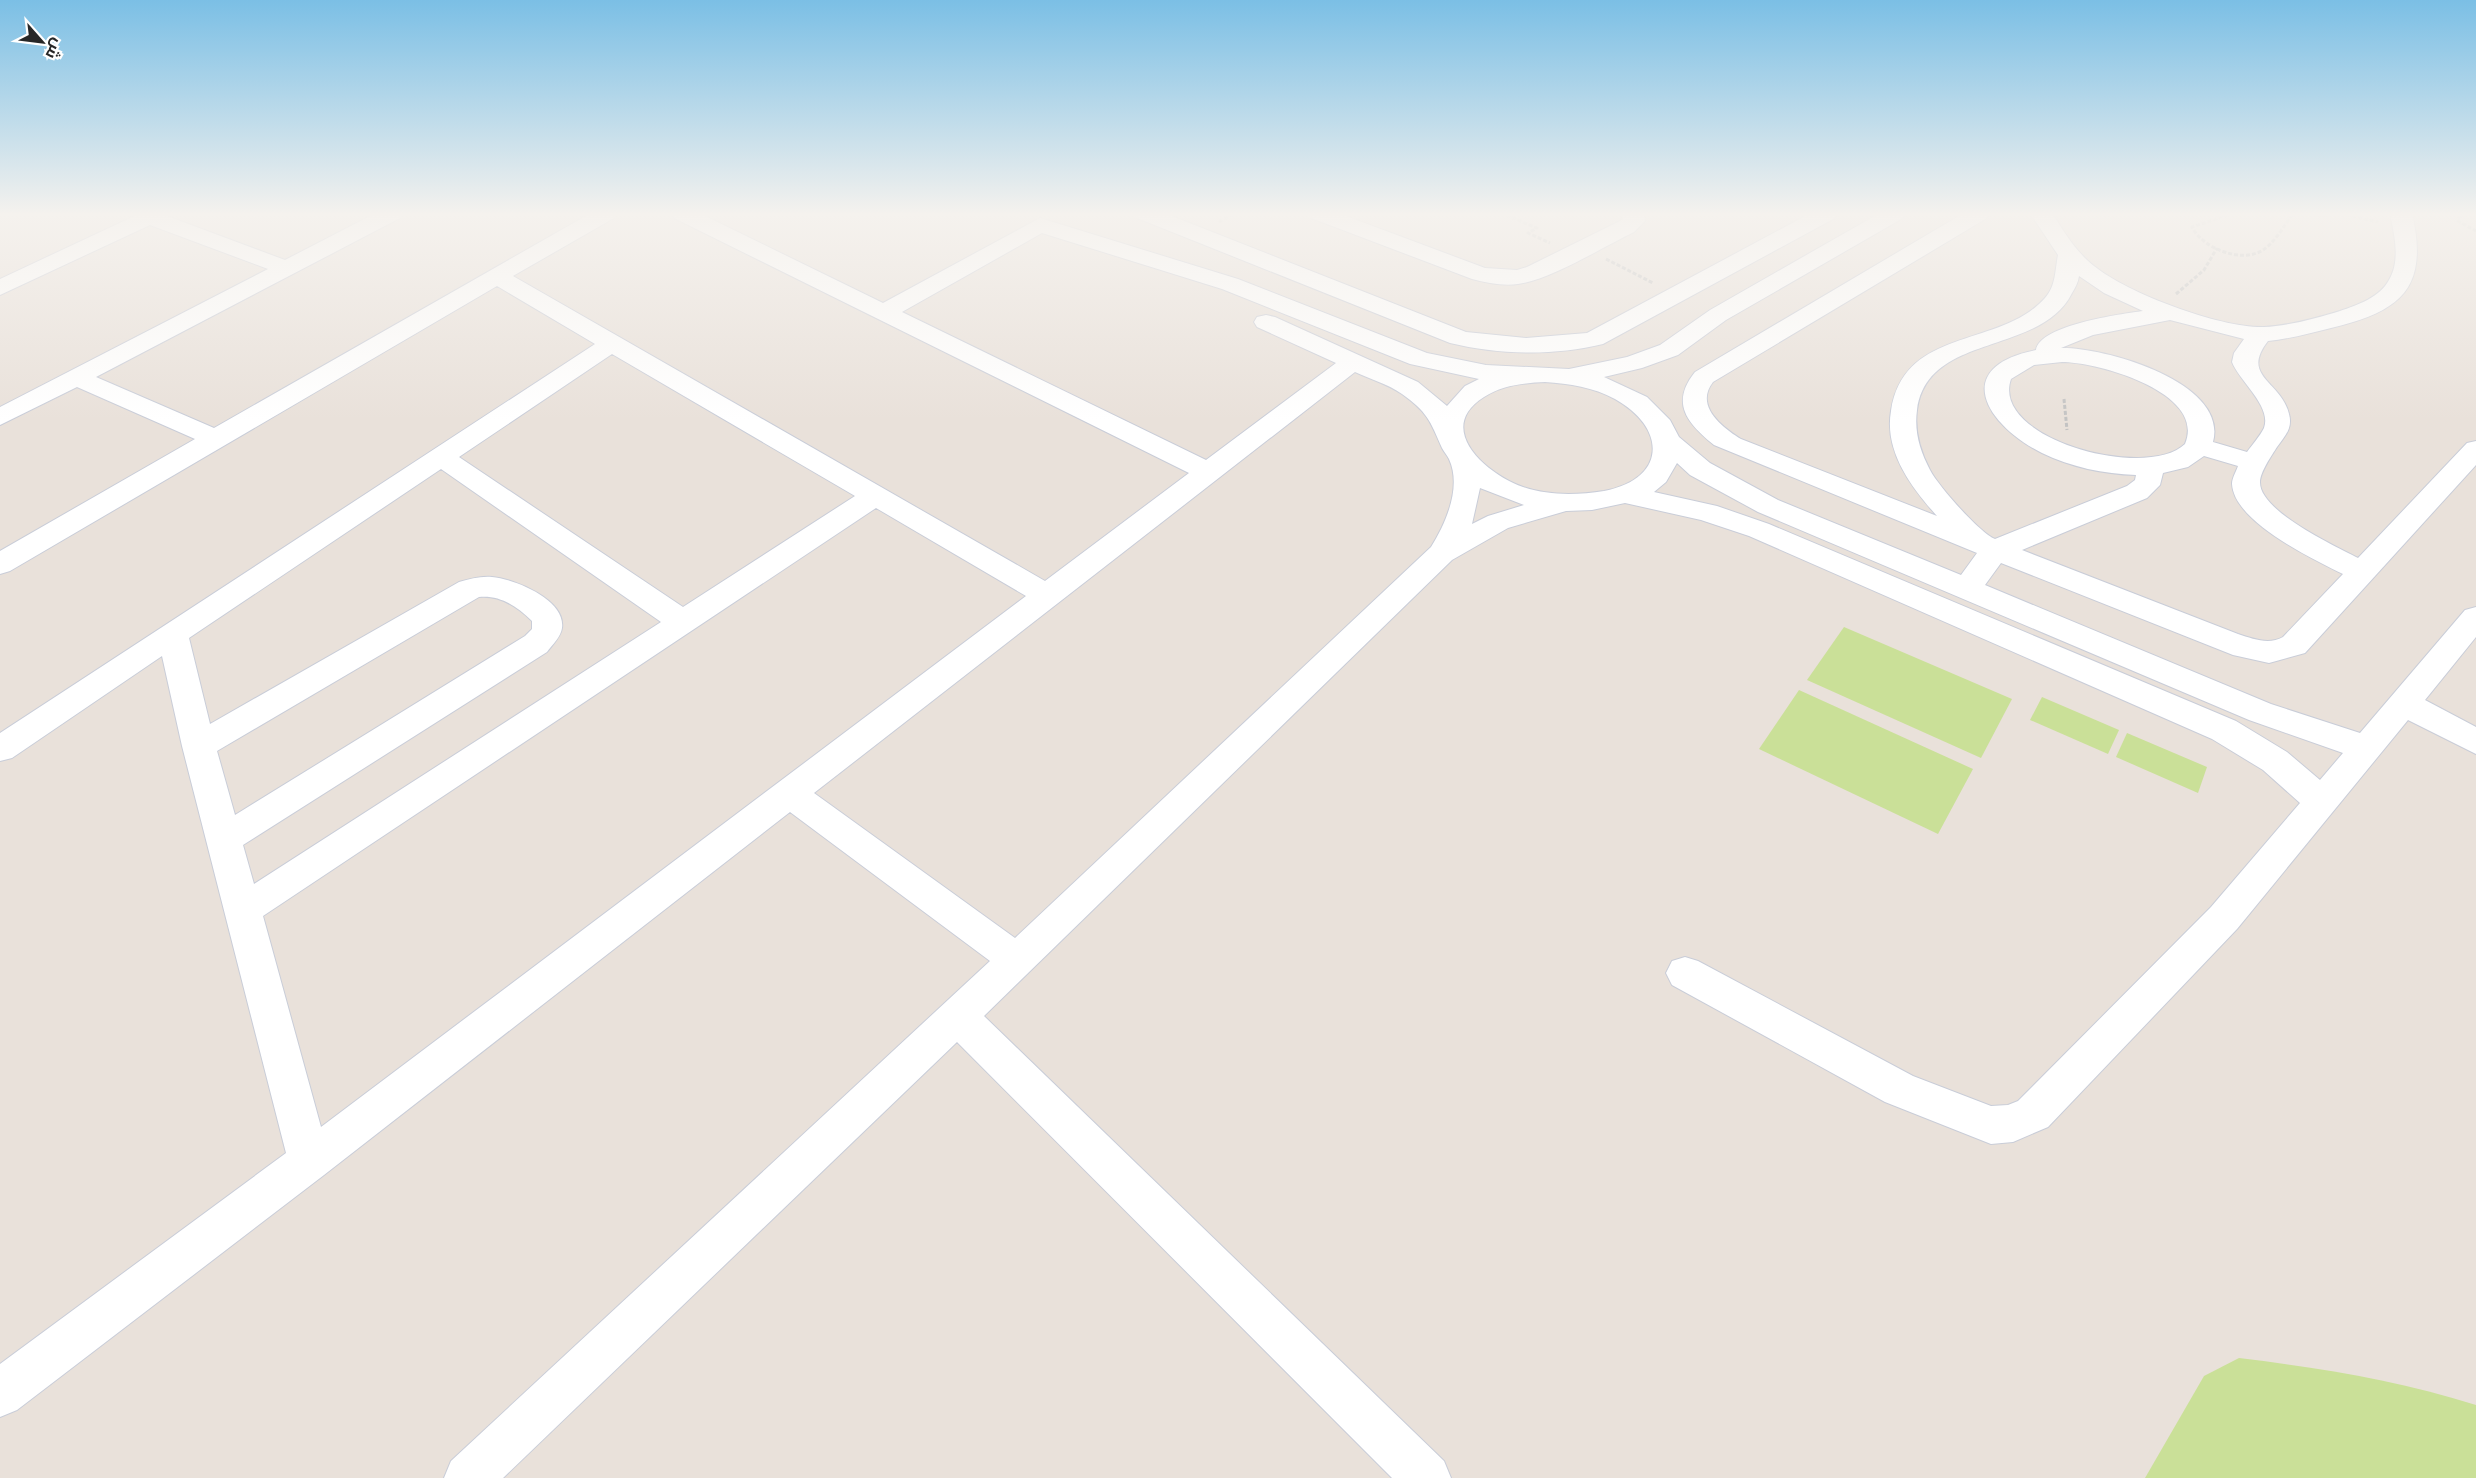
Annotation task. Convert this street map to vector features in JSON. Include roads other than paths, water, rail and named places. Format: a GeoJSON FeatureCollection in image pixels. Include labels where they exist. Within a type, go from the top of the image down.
{"type":"FeatureCollection","features":[{"type":"Feature","properties":{"kind":"street"},"geometry":{"type":"LineString","coordinates":[[0,417],[259,282]]}},
{"type":"Feature","properties":{"kind":"street"},"geometry":{"type":"LineString","coordinates":[[0,564],[486,282]]}},
{"type":"Feature","properties":{"kind":"street"},"geometry":{"type":"LineString","coordinates":[[506,282],[1046,595]]}},
{"type":"Feature","properties":{"kind":"street"},"geometry":{"type":"LineString","coordinates":[[823,282],[1207,471]]}},
{"type":"Feature","properties":{"kind":"street"},"geometry":{"type":"LineString","coordinates":[[884,312],[938,282]]}},
{"type":"Feature","properties":{"kind":"street"},"geometry":{"type":"LineString","coordinates":[[468,1478],[1017,960],[1442,553],[1459,526],[1467,497],[1468,479],[1463,461],[1440,413],[1421,395],[1354,361],[1172,282]]}},
{"type":"Feature","properties":{"kind":"street"},"geometry":{"type":"LineString","coordinates":[[1224,282],[1417,359],[1468,372],[1570,376],[1623,366],[1669,350],[1718,315],[1776,282]]}},
{"type":"Feature","properties":{"kind":"street"},"geometry":{"type":"LineString","coordinates":[[1318,282],[1459,338],[1490,344],[1577,342],[1594,339],[1699,282]]}},
{"type":"Feature","properties":{"kind":"street"},"geometry":{"type":"LineString","coordinates":[[1863,282],[1704,377],[1693,394],[1696,408],[1708,427],[1732,444],[2227,642],[2262,651],[2281,651],[2294,645],[2476,450]]}},
{"type":"Feature","properties":{"kind":"street"},"geometry":{"type":"LineString","coordinates":[[1990,548],[1943,506],[1918,473],[1906,447],[1902,420],[1906,396],[1922,369],[1940,357],[2029,322],[2052,307],[2065,288],[2066,282]]}},
{"type":"Feature","properties":{"kind":"street"},"geometry":{"type":"LineString","coordinates":[[2102,282],[2162,310],[2261,334],[2337,320],[2382,302],[2392,295],[2399,282]]}},
{"type":"Feature","properties":{"kind":"street"},"geometry":{"type":"LineString","coordinates":[[2042,356],[2051,342],[2073,333],[2162,310]]}},
{"type":"Feature","properties":{"kind":"street"},"geometry":{"type":"LineString","coordinates":[[2261,334],[2246,353],[2244,362],[2274,407],[2278,421],[2277,428],[2245,487],[2256,507],[2293,533],[2361,572]]}},
{"type":"Feature","properties":{"kind":"street"},"geometry":{"type":"LineString","coordinates":[[1996,335],[2042,356]]}},
{"type":"Feature","properties":{"kind":"street"},"geometry":{"type":"LineString","coordinates":[[0,749],[612,344]]}},
{"type":"Feature","properties":{"kind":"street"},"geometry":{"type":"LineString","coordinates":[[1463,461],[1481,476],[1504,489],[1533,498],[1563,503],[1597,502],[1627,495],[1646,485],[1660,471],[1667,456],[1652,389],[1655,375],[1669,350]]}},
{"type":"Feature","properties":{"kind":"street"},"geometry":{"type":"LineString","coordinates":[[2042,356],[2079,356],[2111,362],[2132,369],[2170,388],[2194,412],[2201,424],[2202,436],[2198,446],[2184,458],[2148,467],[2104,464],[2070,455],[2023,431],[2010,419],[1996,396],[1995,385],[1999,375],[2019,361],[2042,356]]}},
{"type":"Feature","properties":{"kind":"street"},"geometry":{"type":"LineString","coordinates":[[0,1393],[309,1161],[1207,471],[1354,361]]}},
{"type":"Feature","properties":{"kind":"street"},"geometry":{"type":"LineString","coordinates":[[1450,433],[1452,417],[1462,402],[1487,385],[1521,375]]}},
{"type":"Feature","properties":{"kind":"street"},"geometry":{"type":"LineString","coordinates":[[1570,376],[1620,391],[1641,404],[1662,430],[1700,469],[1743,495],[2260,712],[2366,748]]}},
{"type":"Feature","properties":{"kind":"street"},"geometry":{"type":"LineString","coordinates":[[76,377],[216,439]]}},
{"type":"Feature","properties":{"kind":"street"},"geometry":{"type":"LineString","coordinates":[[2198,446],[2256,463]]}},
{"type":"Feature","properties":{"kind":"street"},"geometry":{"type":"LineString","coordinates":[[441,457],[683,622]]}},
{"type":"Feature","properties":{"kind":"street"},"geometry":{"type":"LineString","coordinates":[[1966,589],[1990,548],[2137,492],[2147,484],[2148,467]]}},
{"type":"Feature","properties":{"kind":"street"},"geometry":{"type":"LineString","coordinates":[[1627,495],[1698,510],[1759,530],[2242,739],[2275,760],[2322,802]]}},
{"type":"Feature","properties":{"kind":"street"},"geometry":{"type":"LineString","coordinates":[[243,910],[875,496]]}},
{"type":"Feature","properties":{"kind":"street"},"geometry":{"type":"LineString","coordinates":[[1442,553],[1498,522],[1563,503]]}},
{"type":"Feature","properties":{"kind":"street"},"geometry":{"type":"LineString","coordinates":[[199,746],[470,589],[488,585],[504,586],[547,620],[547,630],[536,645],[224,839]]}},
{"type":"Feature","properties":{"kind":"street"},"geometry":{"type":"LineString","coordinates":[[1685,973],[1899,1089],[2002,1127],[2034,1114],[2224,918],[2476,617]]}},
{"type":"Feature","properties":{"kind":"street"},"geometry":{"type":"LineString","coordinates":[[173,634],[199,746],[309,1161]]}},
{"type":"Feature","properties":{"kind":"street"},"geometry":{"type":"LineString","coordinates":[[2404,703],[2476,742]]}},
{"type":"Feature","properties":{"kind":"street"},"geometry":{"type":"LineString","coordinates":[[2242,739],[2266,744],[2279,738],[2276,724],[2260,712]]}},
{"type":"Feature","properties":{"kind":"street"},"geometry":{"type":"LineString","coordinates":[[789,793],[1017,960]]}},
{"type":"Feature","properties":{"kind":"street"},"geometry":{"type":"LineString","coordinates":[[957,1016],[1427,1478]]}}]}
